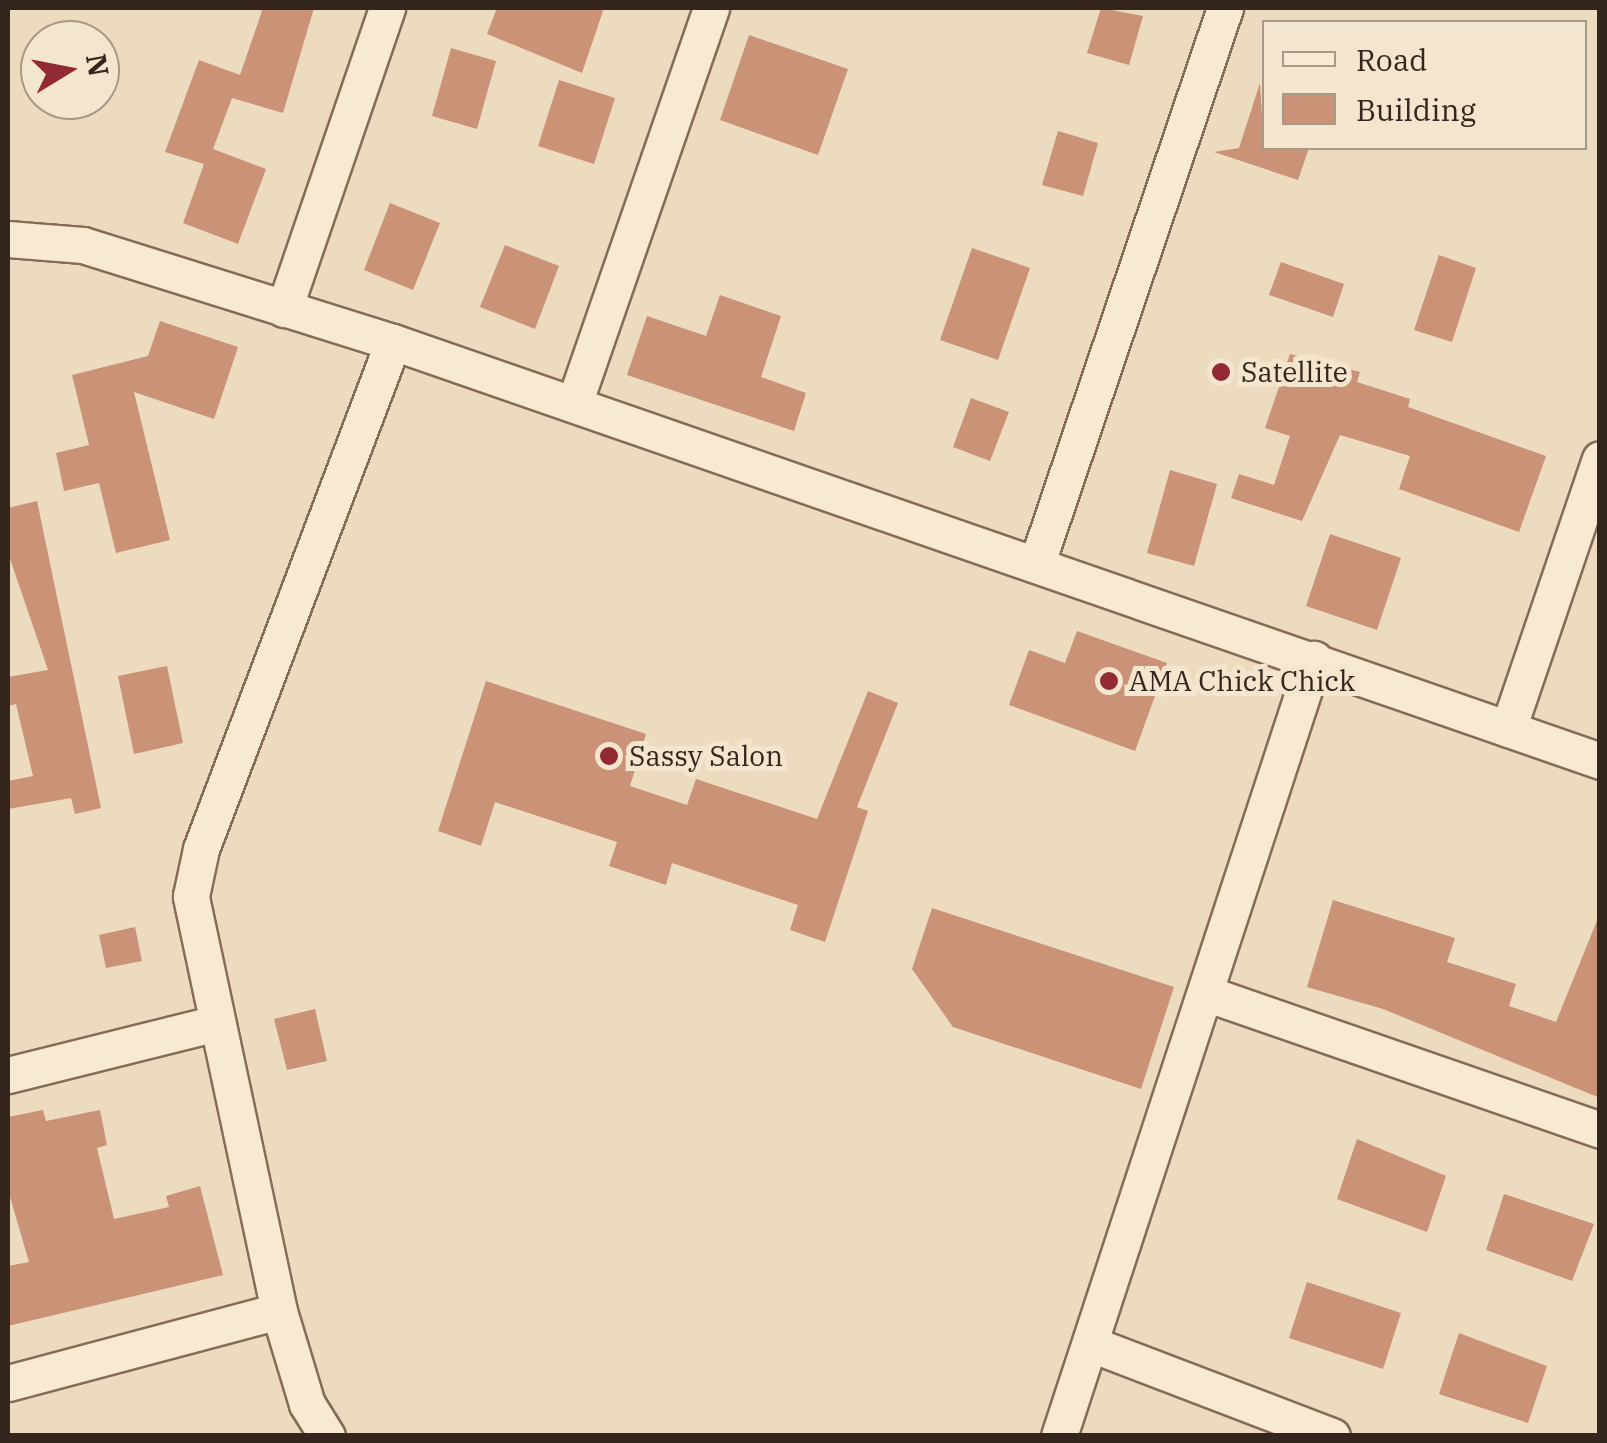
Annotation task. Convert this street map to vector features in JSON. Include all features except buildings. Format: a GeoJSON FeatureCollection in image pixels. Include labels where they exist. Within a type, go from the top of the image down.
{"type":"FeatureCollection","features":[{"type":"Feature","properties":{"kind":"street"},"geometry":{"type":"LineString","coordinates":[[284,309],[387,8]]}},
{"type":"Feature","properties":{"kind":"street"},"geometry":{"type":"LineString","coordinates":[[574,404],[711,8]]}},
{"type":"Feature","properties":{"kind":"street"},"geometry":{"type":"LineString","coordinates":[[1038,560],[1225,8]]}},
{"type":"Feature","properties":{"kind":"street"},"geometry":{"type":"LineString","coordinates":[[8,240],[82,245],[393,342],[1038,560],[1600,762]]}},
{"type":"Feature","properties":{"kind":"street"},"geometry":{"type":"LineString","coordinates":[[327,1436],[307,1404],[279,1311],[213,1024],[191,896],[202,849],[393,342]]}},
{"type":"Feature","properties":{"kind":"street"},"geometry":{"type":"LineString","coordinates":[[1508,729],[1586,546],[1600,459]]}},
{"type":"Feature","properties":{"kind":"street"},"geometry":{"type":"LineString","coordinates":[[1059,1436],[1314,659]]}},
{"type":"Feature","properties":{"kind":"street"},"geometry":{"type":"LineString","coordinates":[[1205,993],[1600,1130]]}},
{"type":"Feature","properties":{"kind":"street"},"geometry":{"type":"LineString","coordinates":[[8,1074],[213,1024]]}},
{"type":"Feature","properties":{"kind":"street"},"geometry":{"type":"LineString","coordinates":[[8,1383],[279,1311]]}},
{"type":"Feature","properties":{"kind":"street"},"geometry":{"type":"LineString","coordinates":[[1091,1344],[1332,1436]]}},
{"type":"Feature","properties":{"kind":"place","name":"Satellite"},"geometry":{"type":"Point","coordinates":[1221,372]}},
{"type":"Feature","properties":{"kind":"place","name":"AMA Chick Chick"},"geometry":{"type":"Point","coordinates":[1109,681]}},
{"type":"Feature","properties":{"kind":"place","name":"Sassy Salon"},"geometry":{"type":"Point","coordinates":[609,756]}}]}
